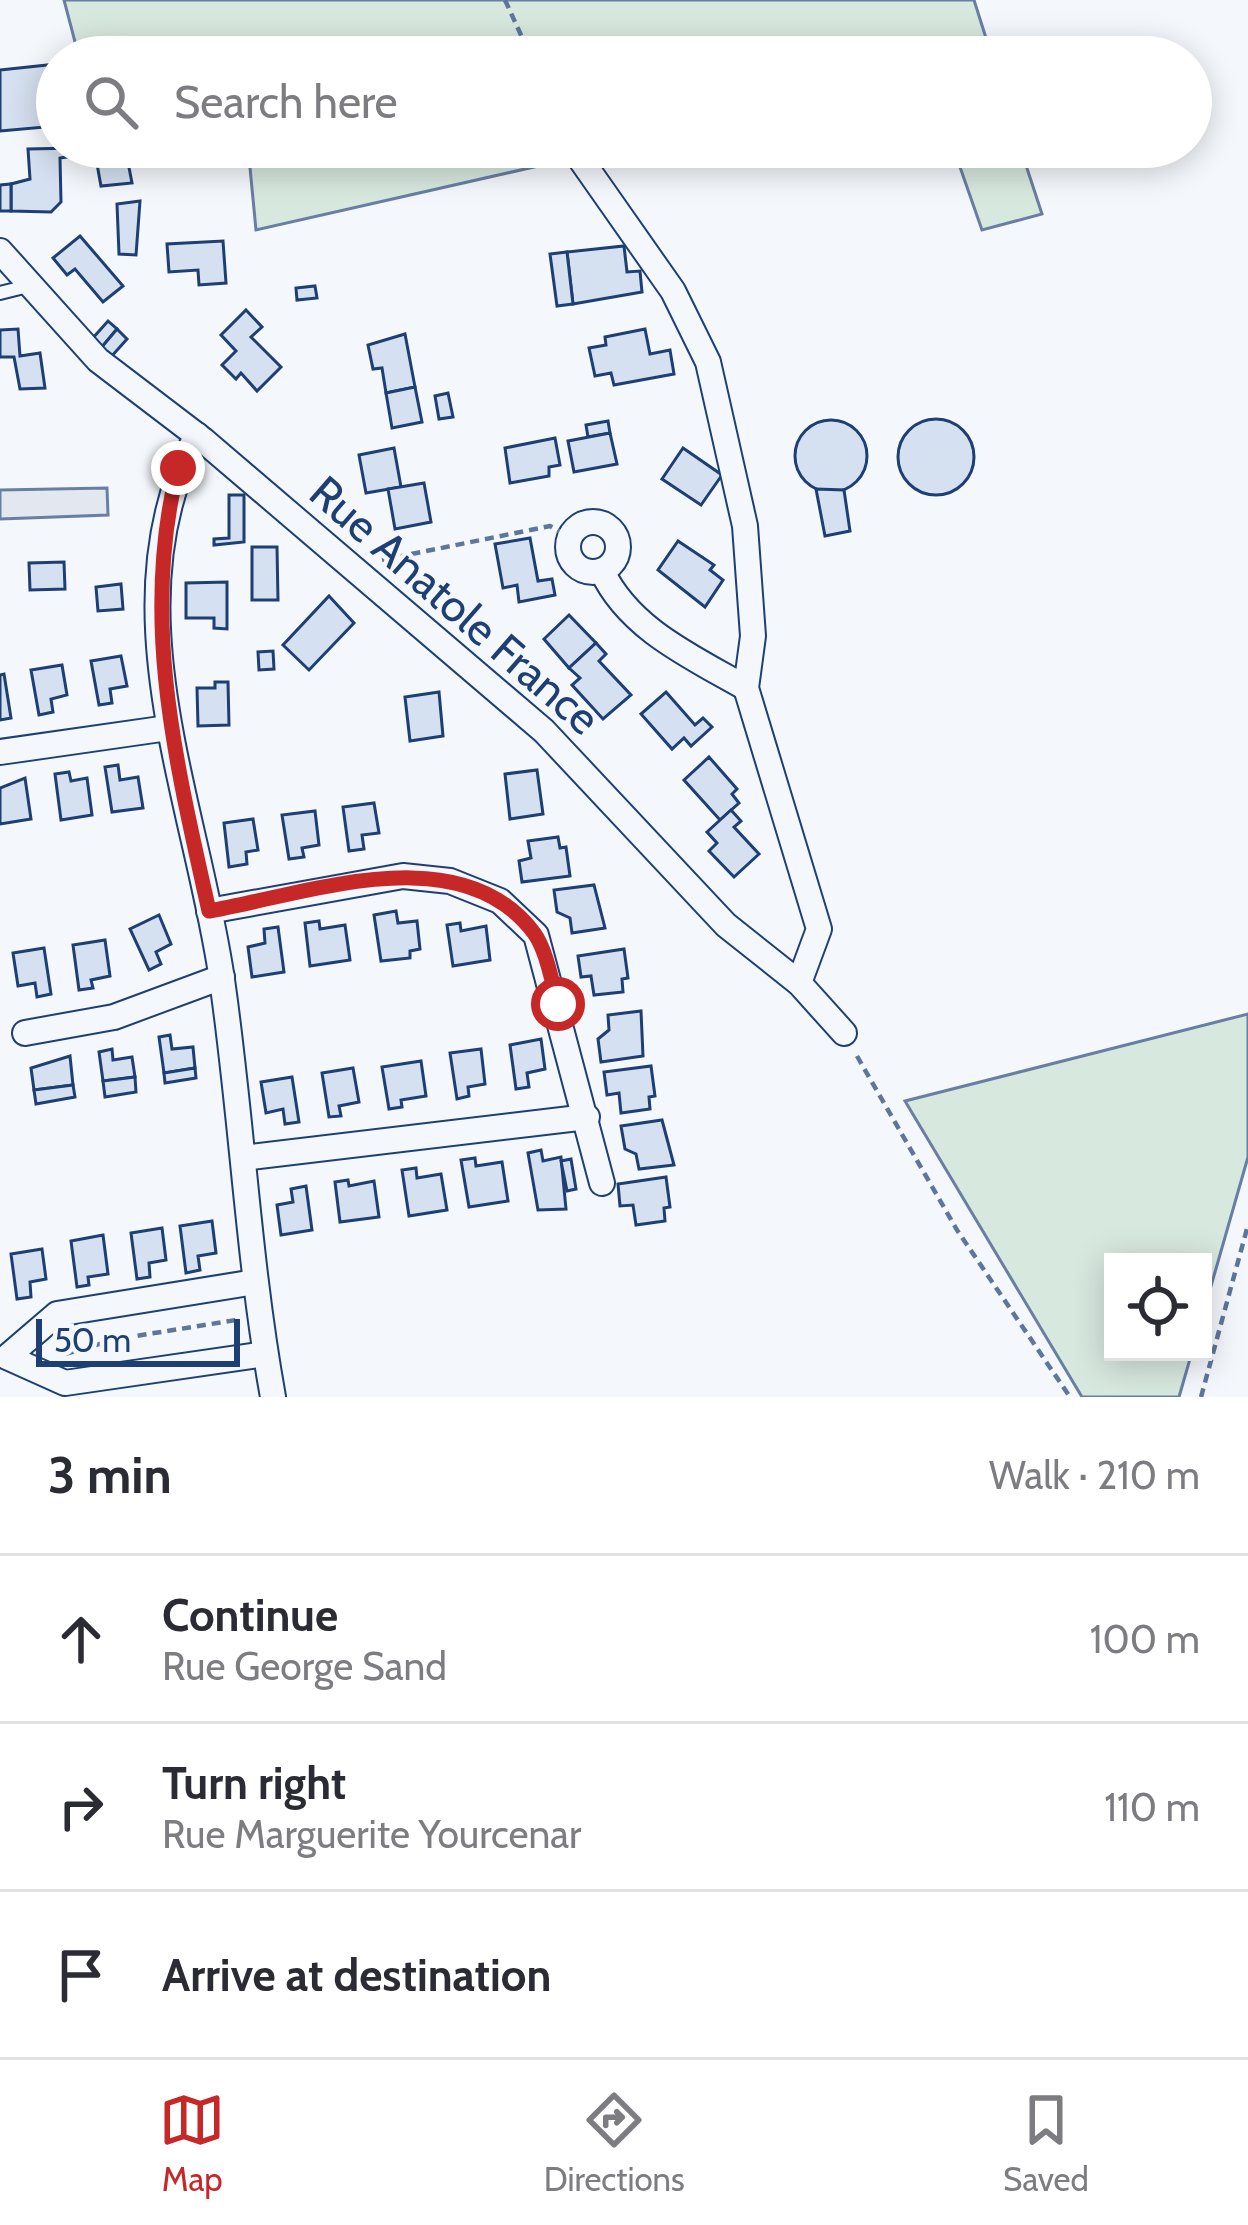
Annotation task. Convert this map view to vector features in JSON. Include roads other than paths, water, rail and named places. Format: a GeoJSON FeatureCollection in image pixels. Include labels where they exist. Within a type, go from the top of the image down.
{"type":"FeatureCollection","features":[{"type":"Feature","properties":{"kind":"street"},"geometry":{"type":"LineString","coordinates":[[587,168],[673,291],[708,362],[746,526],[753,637],[746,688],[819,929],[800,983]]}},
{"type":"Feature","properties":{"kind":"street","name":"Rue Anatole France"},"geometry":{"type":"LineString","coordinates":[[0,251],[98,360],[197,435],[544,731],[726,926],[800,983],[844,1033]]}},
{"type":"Feature","properties":{"kind":"street"},"geometry":{"type":"LineString","coordinates":[[197,435],[178,468],[163,529],[159,607],[168,728],[222,977],[255,1282],[273,1397]]}},
{"type":"Feature","properties":{"kind":"street"},"geometry":{"type":"LineString","coordinates":[[589,522],[611,530],[617,553],[602,571],[585,572],[572,562],[569,537],[589,522]]}},
{"type":"Feature","properties":{"kind":"street"},"geometry":{"type":"LineString","coordinates":[[602,571],[612,593],[660,638],[746,688]]}},
{"type":"Feature","properties":{"kind":"street"},"geometry":{"type":"LineString","coordinates":[[0,752],[168,728]]}},
{"type":"Feature","properties":{"kind":"street"},"geometry":{"type":"LineString","coordinates":[[209,911],[403,877],[449,880],[500,901],[536,935],[602,1183]]}},
{"type":"Feature","properties":{"kind":"street"},"geometry":{"type":"LineString","coordinates":[[25,1033],[114,1017],[222,977]]}},
{"type":"Feature","properties":{"kind":"street"},"geometry":{"type":"LineString","coordinates":[[243,1158],[587,1117]]}},
{"type":"Feature","properties":{"kind":"street"},"geometry":{"type":"LineString","coordinates":[[255,1282],[57,1314],[12,1360],[65,1383],[266,1354]]}},
{"type":"Feature","properties":{"kind":"lane"},"geometry":{"type":"LineString","coordinates":[[0,293],[28,286]]}}]}
